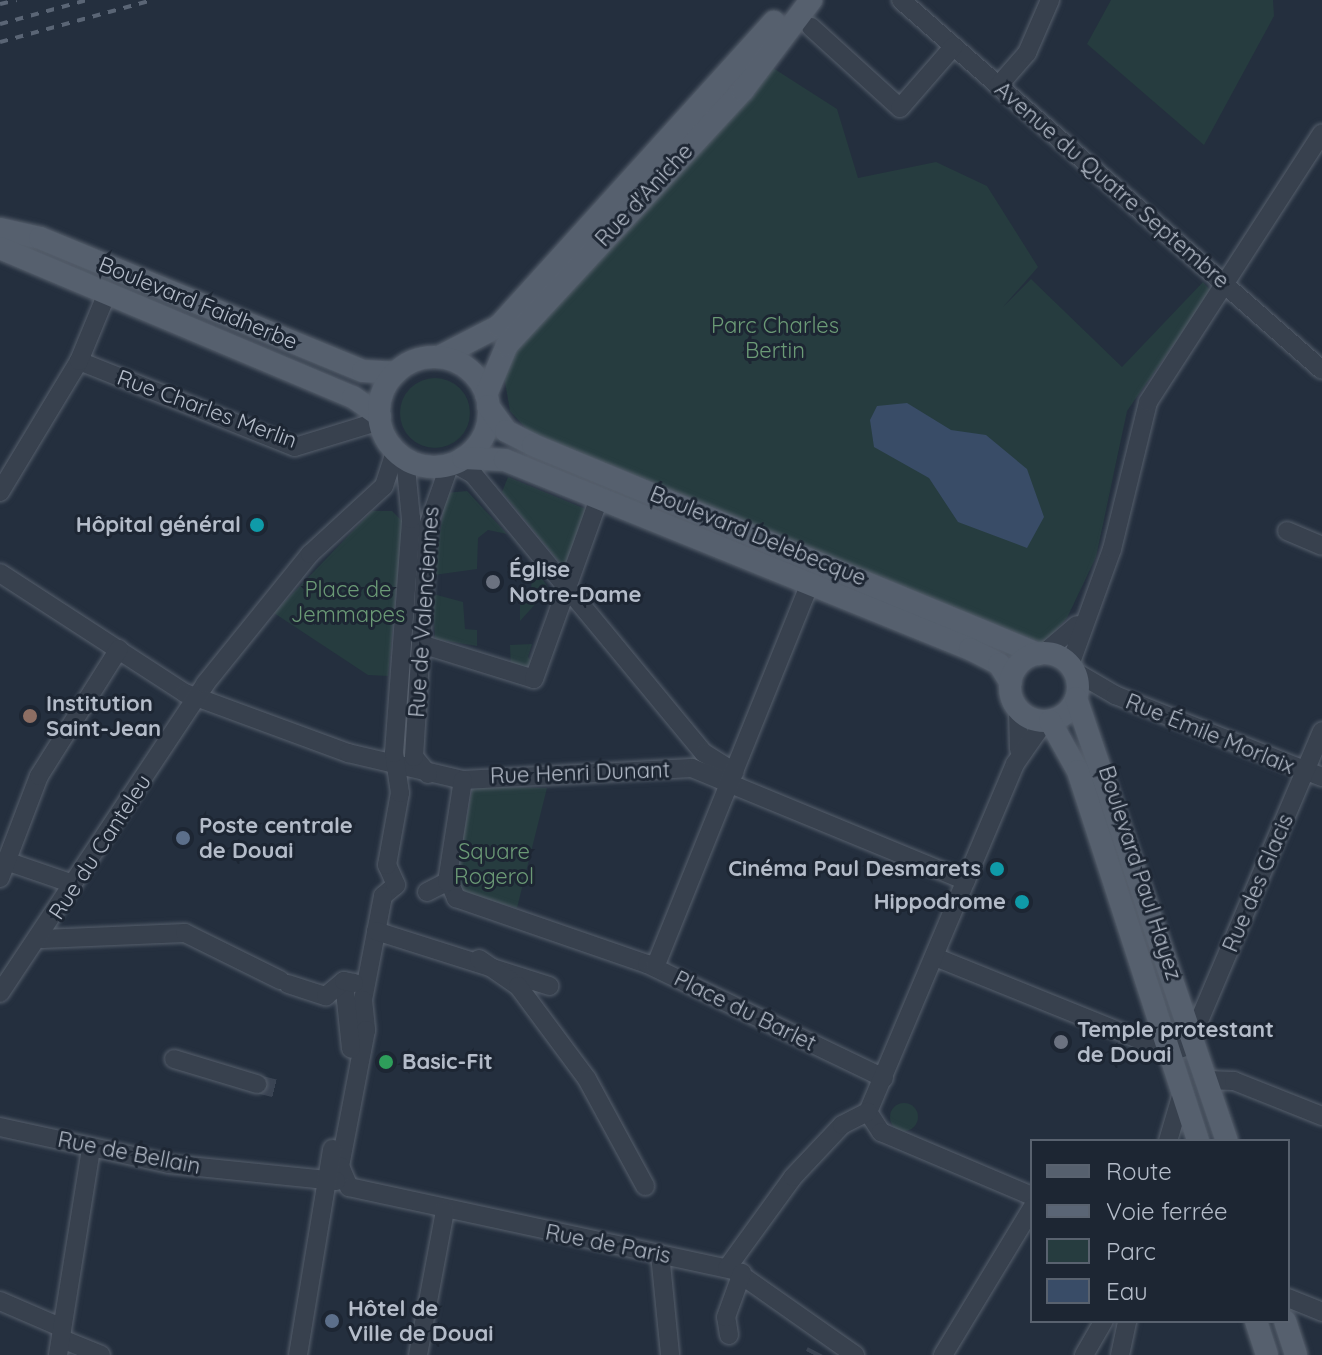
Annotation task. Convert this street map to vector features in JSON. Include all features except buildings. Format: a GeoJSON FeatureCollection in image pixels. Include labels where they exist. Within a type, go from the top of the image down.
{"type":"FeatureCollection","features":[{"type":"Feature","properties":{"kind":"main road","name":"Rue d'Aniche"},"geometry":{"type":"LineString","coordinates":[[439,357],[499,326],[794,0]]}},
{"type":"Feature","properties":{"kind":"main road","name":"Rue d'Aniche"},"geometry":{"type":"LineString","coordinates":[[487,401],[507,345],[753,79],[811,0]]}},
{"type":"Feature","properties":{"kind":"main road","name":"Boulevard Faidherbe"},"geometry":{"type":"LineString","coordinates":[[0,229],[40,238],[363,371],[396,373]]}},
{"type":"Feature","properties":{"kind":"main road","name":"Boulevard Faidherbe"},"geometry":{"type":"LineString","coordinates":[[0,248],[353,397],[380,418]]}},
{"type":"Feature","properties":{"kind":"main road"},"geometry":{"type":"LineString","coordinates":[[439,357],[469,370],[487,401],[484,434],[456,462],[400,454],[380,418],[396,373],[439,357]]}},
{"type":"Feature","properties":{"kind":"main road","name":"Boulevard Delebecque"},"geometry":{"type":"LineString","coordinates":[[487,401],[503,429],[533,445],[1041,653]]}},
{"type":"Feature","properties":{"kind":"main road","name":"Boulevard Delebecque"},"geometry":{"type":"LineString","coordinates":[[456,462],[499,458],[994,660],[1011,683]]}},
{"type":"Feature","properties":{"kind":"main road"},"geometry":{"type":"LineString","coordinates":[[1041,653],[1072,668],[1077,697],[1047,721],[1018,709],[1011,683],[1021,662],[1041,653]]}},
{"type":"Feature","properties":{"kind":"main road","name":"Boulevard Paul Hayez"},"geometry":{"type":"LineString","coordinates":[[1077,697],[1226,1139]]}},
{"type":"Feature","properties":{"kind":"main road","name":"Boulevard Paul Hayez"},"geometry":{"type":"LineString","coordinates":[[1047,721],[1078,771],[1197,1139]]}},
{"type":"Feature","properties":{"kind":"main road"},"geometry":{"type":"LineString","coordinates":[[1257,1323],[1267,1355]]}},
{"type":"Feature","properties":{"kind":"main road"},"geometry":{"type":"LineString","coordinates":[[1286,1323],[1296,1355]]}},
{"type":"Feature","properties":{"kind":"street","name":"Avenue du Quatre Septembre"},"geometry":{"type":"LineString","coordinates":[[901,0],[1322,370]]}},
{"type":"Feature","properties":{"kind":"street"},"geometry":{"type":"LineString","coordinates":[[999,85],[1027,53],[1050,0]]}},
{"type":"Feature","properties":{"kind":"street"},"geometry":{"type":"LineString","coordinates":[[811,27],[900,108],[954,46]]}},
{"type":"Feature","properties":{"kind":"street"},"geometry":{"type":"LineString","coordinates":[[1072,668],[1095,595],[1143,412],[1322,133]]}},
{"type":"Feature","properties":{"kind":"street"},"geometry":{"type":"LineString","coordinates":[[0,492],[79,361],[107,293]]}},
{"type":"Feature","properties":{"kind":"street","name":"Rue Charles Merlin"},"geometry":{"type":"LineString","coordinates":[[79,361],[295,447],[380,418]]}},
{"type":"Feature","properties":{"kind":"street","name":"Rue de Valenciennes"},"geometry":{"type":"LineString","coordinates":[[396,885],[387,865],[398,810],[395,764],[411,519],[400,454]]}},
{"type":"Feature","properties":{"kind":"street","name":"Rue du Canteleu"},"geometry":{"type":"LineString","coordinates":[[0,993],[46,931],[73,884],[196,698],[310,554],[384,486],[400,454]]}},
{"type":"Feature","properties":{"kind":"street"},"geometry":{"type":"LineString","coordinates":[[456,462],[473,474],[704,753],[732,778],[966,881]]}},
{"type":"Feature","properties":{"kind":"street","name":"Rue de Valenciennes"},"geometry":{"type":"LineString","coordinates":[[422,769],[421,644],[429,514],[456,462]]}},
{"type":"Feature","properties":{"kind":"street"},"geometry":{"type":"LineString","coordinates":[[421,644],[530,681],[540,670],[565,588],[599,498]]}},
{"type":"Feature","properties":{"kind":"street"},"geometry":{"type":"LineString","coordinates":[[1287,531],[1322,546]]}},
{"type":"Feature","properties":{"kind":"street"},"geometry":{"type":"LineString","coordinates":[[0,573],[196,698],[348,753],[385,773],[398,810]]}},
{"type":"Feature","properties":{"kind":"street","name":"Place du Barlet"},"geometry":{"type":"LineString","coordinates":[[810,584],[655,967],[884,1078]]}},
{"type":"Feature","properties":{"kind":"street"},"geometry":{"type":"LineString","coordinates":[[1041,653],[1071,632],[1095,595]]}},
{"type":"Feature","properties":{"kind":"street"},"geometry":{"type":"LineString","coordinates":[[73,884],[3,869],[39,776],[119,649]]}},
{"type":"Feature","properties":{"kind":"street","name":"Rue Émile Morlaix"},"geometry":{"type":"LineString","coordinates":[[1072,668],[1115,695],[1313,775],[1322,784]]}},
{"type":"Feature","properties":{"kind":"street","name":"Rue Émile Morlaix"},"geometry":{"type":"LineString","coordinates":[[1077,697],[1115,695]]}},
{"type":"Feature","properties":{"kind":"street"},"geometry":{"type":"LineString","coordinates":[[1015,764],[1018,709]]}},
{"type":"Feature","properties":{"kind":"street"},"geometry":{"type":"LineString","coordinates":[[729,1335],[726,1317],[734,1270],[793,1177],[842,1125],[868,1112],[1015,764],[1047,721]]}},
{"type":"Feature","properties":{"kind":"street","name":"Rue des Glacis"},"geometry":{"type":"LineString","coordinates":[[1194,1040],[1313,775],[1322,731]]}},
{"type":"Feature","properties":{"kind":"street","name":"Rue Henri Dunant"},"geometry":{"type":"LineString","coordinates":[[348,753],[463,780],[692,768],[732,778]]}},
{"type":"Feature","properties":{"kind":"street"},"geometry":{"type":"LineString","coordinates":[[463,780],[448,879],[451,892],[468,902]]}},
{"type":"Feature","properties":{"kind":"street"},"geometry":{"type":"LineString","coordinates":[[427,892],[448,879]]}},
{"type":"Feature","properties":{"kind":"street"},"geometry":{"type":"LineString","coordinates":[[298,1355],[334,1180],[383,896],[396,885],[468,902],[655,967]]}},
{"type":"Feature","properties":{"kind":"street"},"geometry":{"type":"LineString","coordinates":[[46,931],[88,938],[191,935],[311,994],[326,996],[352,983],[354,1033],[334,1180]]}},
{"type":"Feature","properties":{"kind":"street"},"geometry":{"type":"LineString","coordinates":[[374,938],[479,959],[549,986]]}},
{"type":"Feature","properties":{"kind":"street"},"geometry":{"type":"LineString","coordinates":[[935,957],[1170,1052],[1194,1040]]}},
{"type":"Feature","properties":{"kind":"street"},"geometry":{"type":"LineString","coordinates":[[479,959],[518,986],[587,1079],[645,1186]]}},
{"type":"Feature","properties":{"kind":"street"},"geometry":{"type":"LineString","coordinates":[[174,1059],[257,1084]]}},
{"type":"Feature","properties":{"kind":"street"},"geometry":{"type":"LineString","coordinates":[[1207,1080],[1234,1081],[1322,1116]]}},
{"type":"Feature","properties":{"kind":"street"},"geometry":{"type":"LineString","coordinates":[[1169,1139],[1182,1093]]}},
{"type":"Feature","properties":{"kind":"street"},"geometry":{"type":"LineString","coordinates":[[868,1112],[881,1132],[1030,1195]]}},
{"type":"Feature","properties":{"kind":"street","name":"Rue de Bellain"},"geometry":{"type":"LineString","coordinates":[[0,1127],[91,1148],[259,1174],[334,1180]]}},
{"type":"Feature","properties":{"kind":"street"},"geometry":{"type":"LineString","coordinates":[[60,1340],[91,1148]]}},
{"type":"Feature","properties":{"kind":"street","name":"Rue de Paris"},"geometry":{"type":"LineString","coordinates":[[334,1180],[358,1192],[734,1270],[822,1344],[855,1355]]}},
{"type":"Feature","properties":{"kind":"street"},"geometry":{"type":"LineString","coordinates":[[418,1355],[424,1305],[445,1211]]}},
{"type":"Feature","properties":{"kind":"street"},"geometry":{"type":"LineString","coordinates":[[943,1355],[1030,1211]]}},
{"type":"Feature","properties":{"kind":"street"},"geometry":{"type":"LineString","coordinates":[[660,1254],[670,1355]]}},
{"type":"Feature","properties":{"kind":"street"},"geometry":{"type":"LineString","coordinates":[[1290,1299],[1322,1312]]}},
{"type":"Feature","properties":{"kind":"street"},"geometry":{"type":"LineString","coordinates":[[0,1301],[60,1340],[101,1355]]}},
{"type":"Feature","properties":{"kind":"street"},"geometry":{"type":"LineString","coordinates":[[1084,1355],[1105,1323]]}},
{"type":"Feature","properties":{"kind":"street"},"geometry":{"type":"LineString","coordinates":[[1107,1323],[1121,1348]]}},
{"type":"Feature","properties":{"kind":"street"},"geometry":{"type":"LineString","coordinates":[[1121,1348],[1127,1323]]}},
{"type":"Feature","properties":{"kind":"green space"},"geometry":{"type":"Polygon","coordinates":[[[1111,0],[1273,0],[1274,16],[1204,145],[1087,44],[1111,0]]]}},
{"type":"Feature","properties":{"kind":"green space","name":"Parc Charles Bertin"},"geometry":{"type":"Polygon","coordinates":[[[773,68],[837,109],[858,178],[936,162],[987,186],[1038,267],[1003,307],[1031,279],[1122,367],[1203,282],[1211,291],[1127,411],[1096,557],[1067,618],[1043,644],[533,436],[510,411],[503,370],[516,346],[773,68]]]}},
{"type":"Feature","properties":{"kind":"green space"},"geometry":{"type":"Polygon","coordinates":[[[428,378],[442,378],[464,393],[470,413],[468,426],[460,438],[442,448],[428,448],[406,433],[400,420],[400,406],[415,384],[428,378]]]}},
{"type":"Feature","properties":{"kind":"green space"},"geometry":{"type":"Polygon","coordinates":[[[508,477],[588,510],[565,569],[502,492],[508,477]]]}},
{"type":"Feature","properties":{"kind":"green space"},"geometry":{"type":"Polygon","coordinates":[[[467,491],[507,534],[488,530],[478,538],[477,569],[434,575],[446,493],[467,491]]]}},
{"type":"Feature","properties":{"kind":"green space","name":"Place de Jemmapes"},"geometry":{"type":"Polygon","coordinates":[[[372,511],[392,511],[403,522],[388,676],[368,675],[274,613],[372,511]]]}},
{"type":"Feature","properties":{"kind":"green space"},"geometry":{"type":"Polygon","coordinates":[[[533,565],[549,589],[520,621],[520,601],[530,601],[533,565]]]}},
{"type":"Feature","properties":{"kind":"green space"},"geometry":{"type":"Polygon","coordinates":[[[433,594],[463,602],[465,629],[477,630],[477,646],[435,639],[433,594]]]}},
{"type":"Feature","properties":{"kind":"green space"},"geometry":{"type":"Polygon","coordinates":[[[532,644],[528,657],[536,667],[511,673],[510,645],[532,644]]]}},
{"type":"Feature","properties":{"kind":"green space","name":"Square Rogerol"},"geometry":{"type":"Polygon","coordinates":[[[473,786],[547,788],[517,908],[453,889],[473,786]]]}},
{"type":"Feature","properties":{"kind":"green space"},"geometry":{"type":"Polygon","coordinates":[[[904,1103],[914,1107],[918,1117],[914,1127],[904,1131],[894,1127],[890,1117],[894,1107],[904,1103]]]}},
{"type":"Feature","properties":{"kind":"water"},"geometry":{"type":"Polygon","coordinates":[[[907,403],[951,430],[986,435],[1027,469],[1044,517],[1027,548],[958,522],[929,478],[874,447],[870,420],[877,406],[907,403]]]}},
{"type":"Feature","properties":{"kind":"tunnel"},"geometry":{"type":"LineString","coordinates":[[257,1084],[277,1089]]}},
{"type":"Feature","properties":{"kind":"tunnel"},"geometry":{"type":"LineString","coordinates":[[814,1355],[816,1351]]}},
{"type":"Feature","properties":{"kind":"railway"},"geometry":{"type":"LineString","coordinates":[[0,4],[17,0]]}},
{"type":"Feature","properties":{"kind":"railway"},"geometry":{"type":"LineString","coordinates":[[0,24],[87,0]]}},
{"type":"Feature","properties":{"kind":"railway"},"geometry":{"type":"LineString","coordinates":[[0,42],[153,0]]}},
{"type":"Feature","properties":{"kind":"place","name":"Hôpital général"},"geometry":{"type":"Point","coordinates":[257,525]}},
{"type":"Feature","properties":{"kind":"place","name":"Église Notre-Dame"},"geometry":{"type":"Point","coordinates":[493,582]}},
{"type":"Feature","properties":{"kind":"place","name":"Institution Saint-Jean"},"geometry":{"type":"Point","coordinates":[30,716]}},
{"type":"Feature","properties":{"kind":"place","name":"Poste centrale de Douai"},"geometry":{"type":"Point","coordinates":[183,838]}},
{"type":"Feature","properties":{"kind":"place","name":"Cinéma Paul Desmarets"},"geometry":{"type":"Point","coordinates":[997,869]}},
{"type":"Feature","properties":{"kind":"place","name":"Hippodrome"},"geometry":{"type":"Point","coordinates":[1022,902]}},
{"type":"Feature","properties":{"kind":"place","name":"Temple protestant de Douai"},"geometry":{"type":"Point","coordinates":[1061,1042]}},
{"type":"Feature","properties":{"kind":"place","name":"Basic-Fit"},"geometry":{"type":"Point","coordinates":[386,1062]}},
{"type":"Feature","properties":{"kind":"place","name":"Hôtel de Ville de Douai"},"geometry":{"type":"Point","coordinates":[332,1321]}}]}
